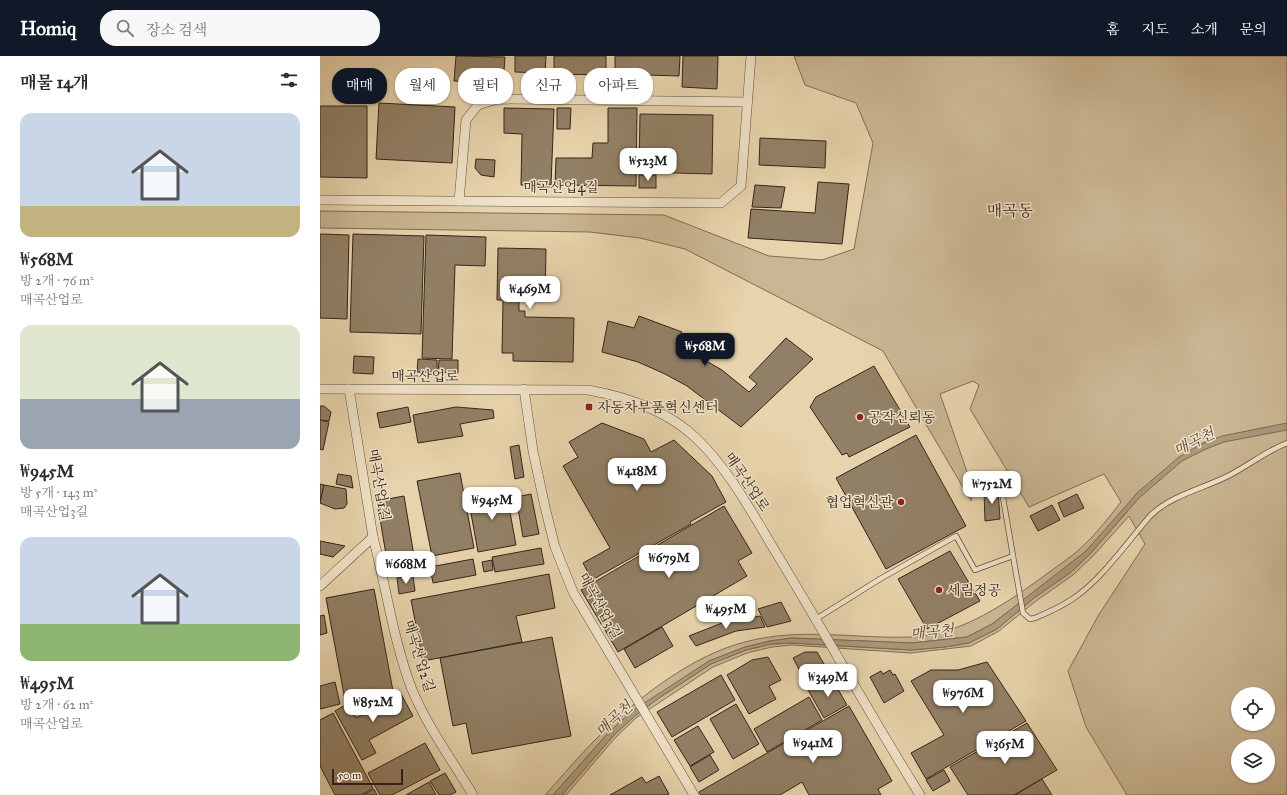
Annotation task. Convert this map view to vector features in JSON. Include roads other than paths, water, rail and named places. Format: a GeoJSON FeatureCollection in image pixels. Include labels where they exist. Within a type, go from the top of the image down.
{"type":"FeatureCollection","features":[{"type":"Feature","properties":{"kind":"street","name":"매곡산업4길"},"geometry":{"type":"LineString","coordinates":[[320,200],[721,203],[741,186],[751,56]]}},
{"type":"Feature","properties":{"kind":"street"},"geometry":{"type":"LineString","coordinates":[[458,201],[466,120],[478,105],[498,99],[747,102]]}},
{"type":"Feature","properties":{"kind":"street","name":"매곡산업로"},"geometry":{"type":"LineString","coordinates":[[320,389],[588,390],[616,395],[648,406],[674,421],[691,434],[727,473],[828,638],[917,794]]}},
{"type":"Feature","properties":{"kind":"street","name":"매곡산업1길"},"geometry":{"type":"LineString","coordinates":[[320,586],[374,537],[349,389]]}},
{"type":"Feature","properties":{"kind":"street","name":"매곡산업3길"},"geometry":{"type":"LineString","coordinates":[[524,389],[538,478],[560,561],[573,592],[694,795]]}},
{"type":"Feature","properties":{"kind":"street","name":"매곡산업2길"},"geometry":{"type":"LineString","coordinates":[[374,537],[399,645],[412,687],[424,714],[473,795]]}},
{"type":"Feature","properties":{"kind":"lane"},"geometry":{"type":"LineString","coordinates":[[1001,486],[1018,591],[1023,613],[1030,619],[1071,601],[1080,594],[1093,582],[1151,514],[1161,506],[1228,476],[1277,447],[1287,443]]}},
{"type":"Feature","properties":{"kind":"lane"},"geometry":{"type":"LineString","coordinates":[[816,619],[956,536],[975,570],[1013,556]]}},
{"type":"Feature","properties":{"kind":"place","name":"자동차부품혁신센터"},"geometry":{"type":"Point","coordinates":[589,407]}},
{"type":"Feature","properties":{"kind":"place","name":"공작신뢰동"},"geometry":{"type":"Point","coordinates":[860,417]}},
{"type":"Feature","properties":{"kind":"place","name":"협업혁신관"},"geometry":{"type":"Point","coordinates":[901,502]}},
{"type":"Feature","properties":{"kind":"place","name":"세림정공"},"geometry":{"type":"Point","coordinates":[939,590]}},
{"type":"Feature","properties":{"kind":"district","name":"매곡동"},"geometry":{"type":"Point","coordinates":[1010,210]}},
{"type":"Feature","properties":{"kind":"water label","name":"매곡천"},"geometry":{"type":"Point","coordinates":[1194,442]}},
{"type":"Feature","properties":{"kind":"water label","name":"매곡천"},"geometry":{"type":"Point","coordinates":[932,632]}},
{"type":"Feature","properties":{"kind":"water label","name":"매곡천"},"geometry":{"type":"Point","coordinates":[614,719]}}]}
